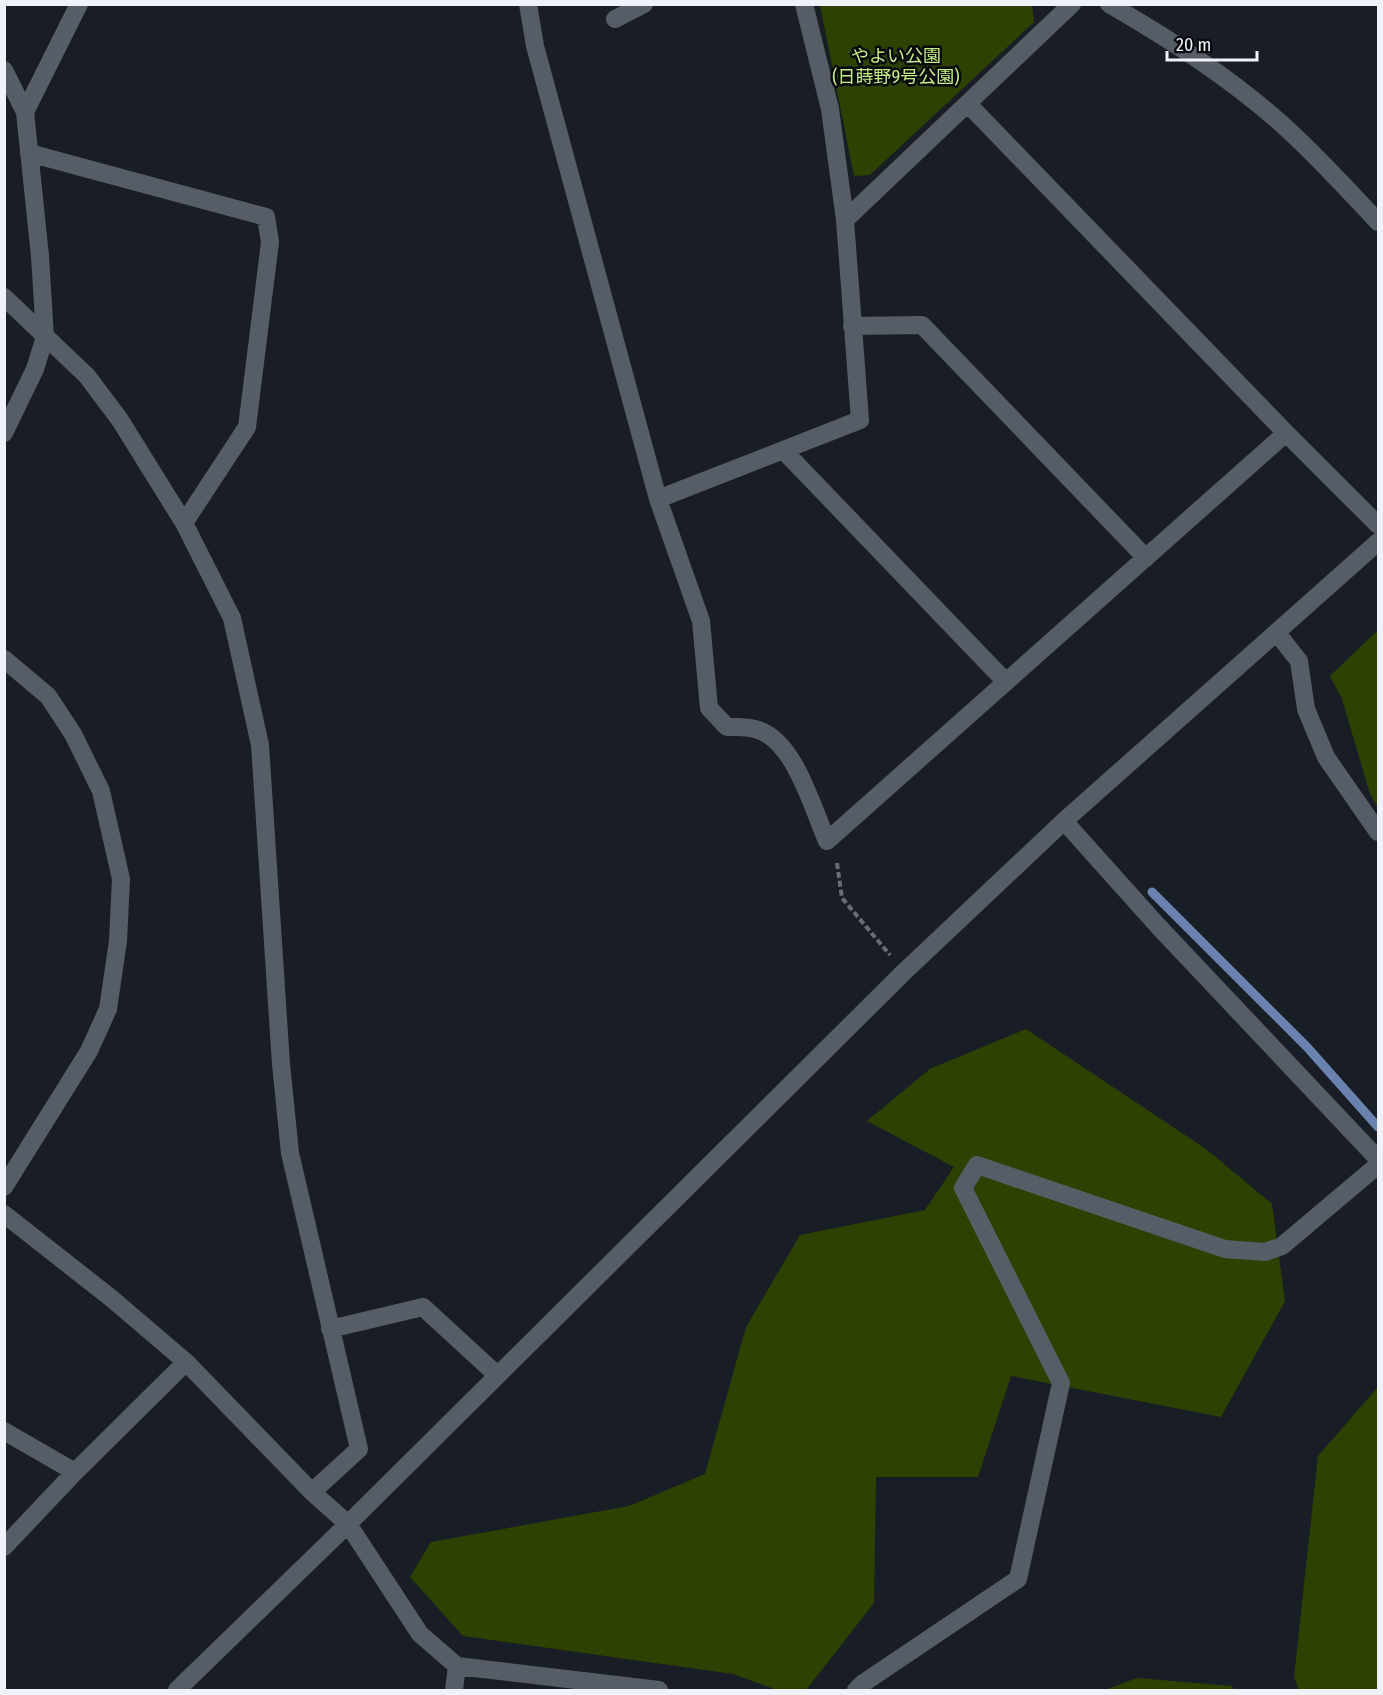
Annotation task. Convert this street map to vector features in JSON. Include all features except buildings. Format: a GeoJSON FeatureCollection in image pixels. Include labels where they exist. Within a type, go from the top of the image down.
{"type":"FeatureCollection","features":[{"type":"Feature","properties":{"kind":"street"},"geometry":{"type":"LineString","coordinates":[[25,112],[79,4]]}},
{"type":"Feature","properties":{"kind":"street"},"geometry":{"type":"LineString","coordinates":[[528,4],[535,46],[658,499],[701,621],[709,708],[727,727],[755,729],[777,739],[792,758],[827,841],[1286,433]]}},
{"type":"Feature","properties":{"kind":"street"},"geometry":{"type":"LineString","coordinates":[[658,499],[860,420],[845,219],[830,109],[804,4]]}},
{"type":"Feature","properties":{"kind":"street"},"geometry":{"type":"LineString","coordinates":[[845,219],[1072,4]]}},
{"type":"Feature","properties":{"kind":"street"},"geometry":{"type":"LineString","coordinates":[[1109,4],[1215,70],[1286,127],[1378,222]]}},
{"type":"Feature","properties":{"kind":"street"},"geometry":{"type":"LineString","coordinates":[[615,19],[643,5]]}},
{"type":"Feature","properties":{"kind":"street"},"geometry":{"type":"LineString","coordinates":[[4,70],[25,112],[40,256],[45,337],[35,369],[4,433]]}},
{"type":"Feature","properties":{"kind":"street"},"geometry":{"type":"LineString","coordinates":[[968,104],[1378,525]]}},
{"type":"Feature","properties":{"kind":"street"},"geometry":{"type":"LineString","coordinates":[[29,153],[266,217],[270,242],[247,428],[184,523]]}},
{"type":"Feature","properties":{"kind":"street"},"geometry":{"type":"LineString","coordinates":[[4,297],[87,376],[120,420],[184,523],[232,618],[260,745],[281,1064],[290,1153],[359,1449],[312,1492]]}},
{"type":"Feature","properties":{"kind":"street"},"geometry":{"type":"LineString","coordinates":[[852,326],[922,325],[1146,558]]}},
{"type":"Feature","properties":{"kind":"street"},"geometry":{"type":"LineString","coordinates":[[784,451],[1006,682]]}},
{"type":"Feature","properties":{"kind":"street"},"geometry":{"type":"LineString","coordinates":[[177,1690],[348,1524],[904,972],[1064,821],[1378,542]]}},
{"type":"Feature","properties":{"kind":"street"},"geometry":{"type":"LineString","coordinates":[[1277,633],[1299,661],[1305,709],[1326,757],[1378,832]]}},
{"type":"Feature","properties":{"kind":"street"},"geometry":{"type":"LineString","coordinates":[[4,660],[48,696],[73,734],[101,791],[121,879],[118,941],[108,1009],[89,1051],[4,1187]]}},
{"type":"Feature","properties":{"kind":"street"},"geometry":{"type":"LineString","coordinates":[[1064,821],[1158,926],[1378,1159]]}},
{"type":"Feature","properties":{"kind":"street"},"geometry":{"type":"LineString","coordinates":[[856,1690],[1018,1579],[1061,1383],[963,1188],[977,1165],[1225,1249],[1265,1252],[1282,1246],[1378,1165]]}},
{"type":"Feature","properties":{"kind":"street"},"geometry":{"type":"LineString","coordinates":[[4,1214],[111,1298],[186,1362],[312,1492],[348,1524],[420,1634],[457,1666],[659,1690]]}},
{"type":"Feature","properties":{"kind":"street"},"geometry":{"type":"LineString","coordinates":[[330,1329],[423,1307],[497,1375]]}},
{"type":"Feature","properties":{"kind":"street"},"geometry":{"type":"LineString","coordinates":[[4,1547],[75,1472],[186,1362]]}},
{"type":"Feature","properties":{"kind":"street"},"geometry":{"type":"LineString","coordinates":[[4,1431],[75,1472]]}},
{"type":"Feature","properties":{"kind":"street"},"geometry":{"type":"LineString","coordinates":[[454,1690],[457,1666]]}},
{"type":"Feature","properties":{"kind":"path"},"geometry":{"type":"LineString","coordinates":[[827,841],[837,858],[842,898],[904,972]]}},
{"type":"Feature","properties":{"kind":"green space","name":"やよい公園 (日蒔野9号公園)"},"geometry":{"type":"Polygon","coordinates":[[[820,5],[1032,5],[1034,22],[870,175],[854,176],[820,5]]]}},
{"type":"Feature","properties":{"kind":"green space"},"geometry":{"type":"Polygon","coordinates":[[[1378,630],[1378,808],[1370,794],[1342,699],[1330,676],[1378,630]]]}},
{"type":"Feature","properties":{"kind":"green space"},"geometry":{"type":"Polygon","coordinates":[[[1026,1029],[1206,1149],[1272,1204],[1285,1301],[1221,1417],[1011,1376],[978,1477],[876,1477],[874,1603],[806,1690],[777,1690],[733,1674],[463,1636],[410,1577],[431,1542],[629,1506],[705,1474],[746,1327],[800,1235],[925,1210],[954,1167],[867,1121],[930,1069],[1026,1029]]]}},
{"type":"Feature","properties":{"kind":"green space"},"geometry":{"type":"Polygon","coordinates":[[[1378,1387],[1378,1690],[1299,1690],[1294,1677],[1318,1456],[1378,1387]]]}},
{"type":"Feature","properties":{"kind":"green space"},"geometry":{"type":"Polygon","coordinates":[[[1137,1678],[1232,1686],[1234,1690],[1105,1690],[1137,1678]]]}},
{"type":"Feature","properties":{"kind":"waterway"},"geometry":{"type":"LineString","coordinates":[[1152,892],[1307,1047],[1378,1127]]}}]}
